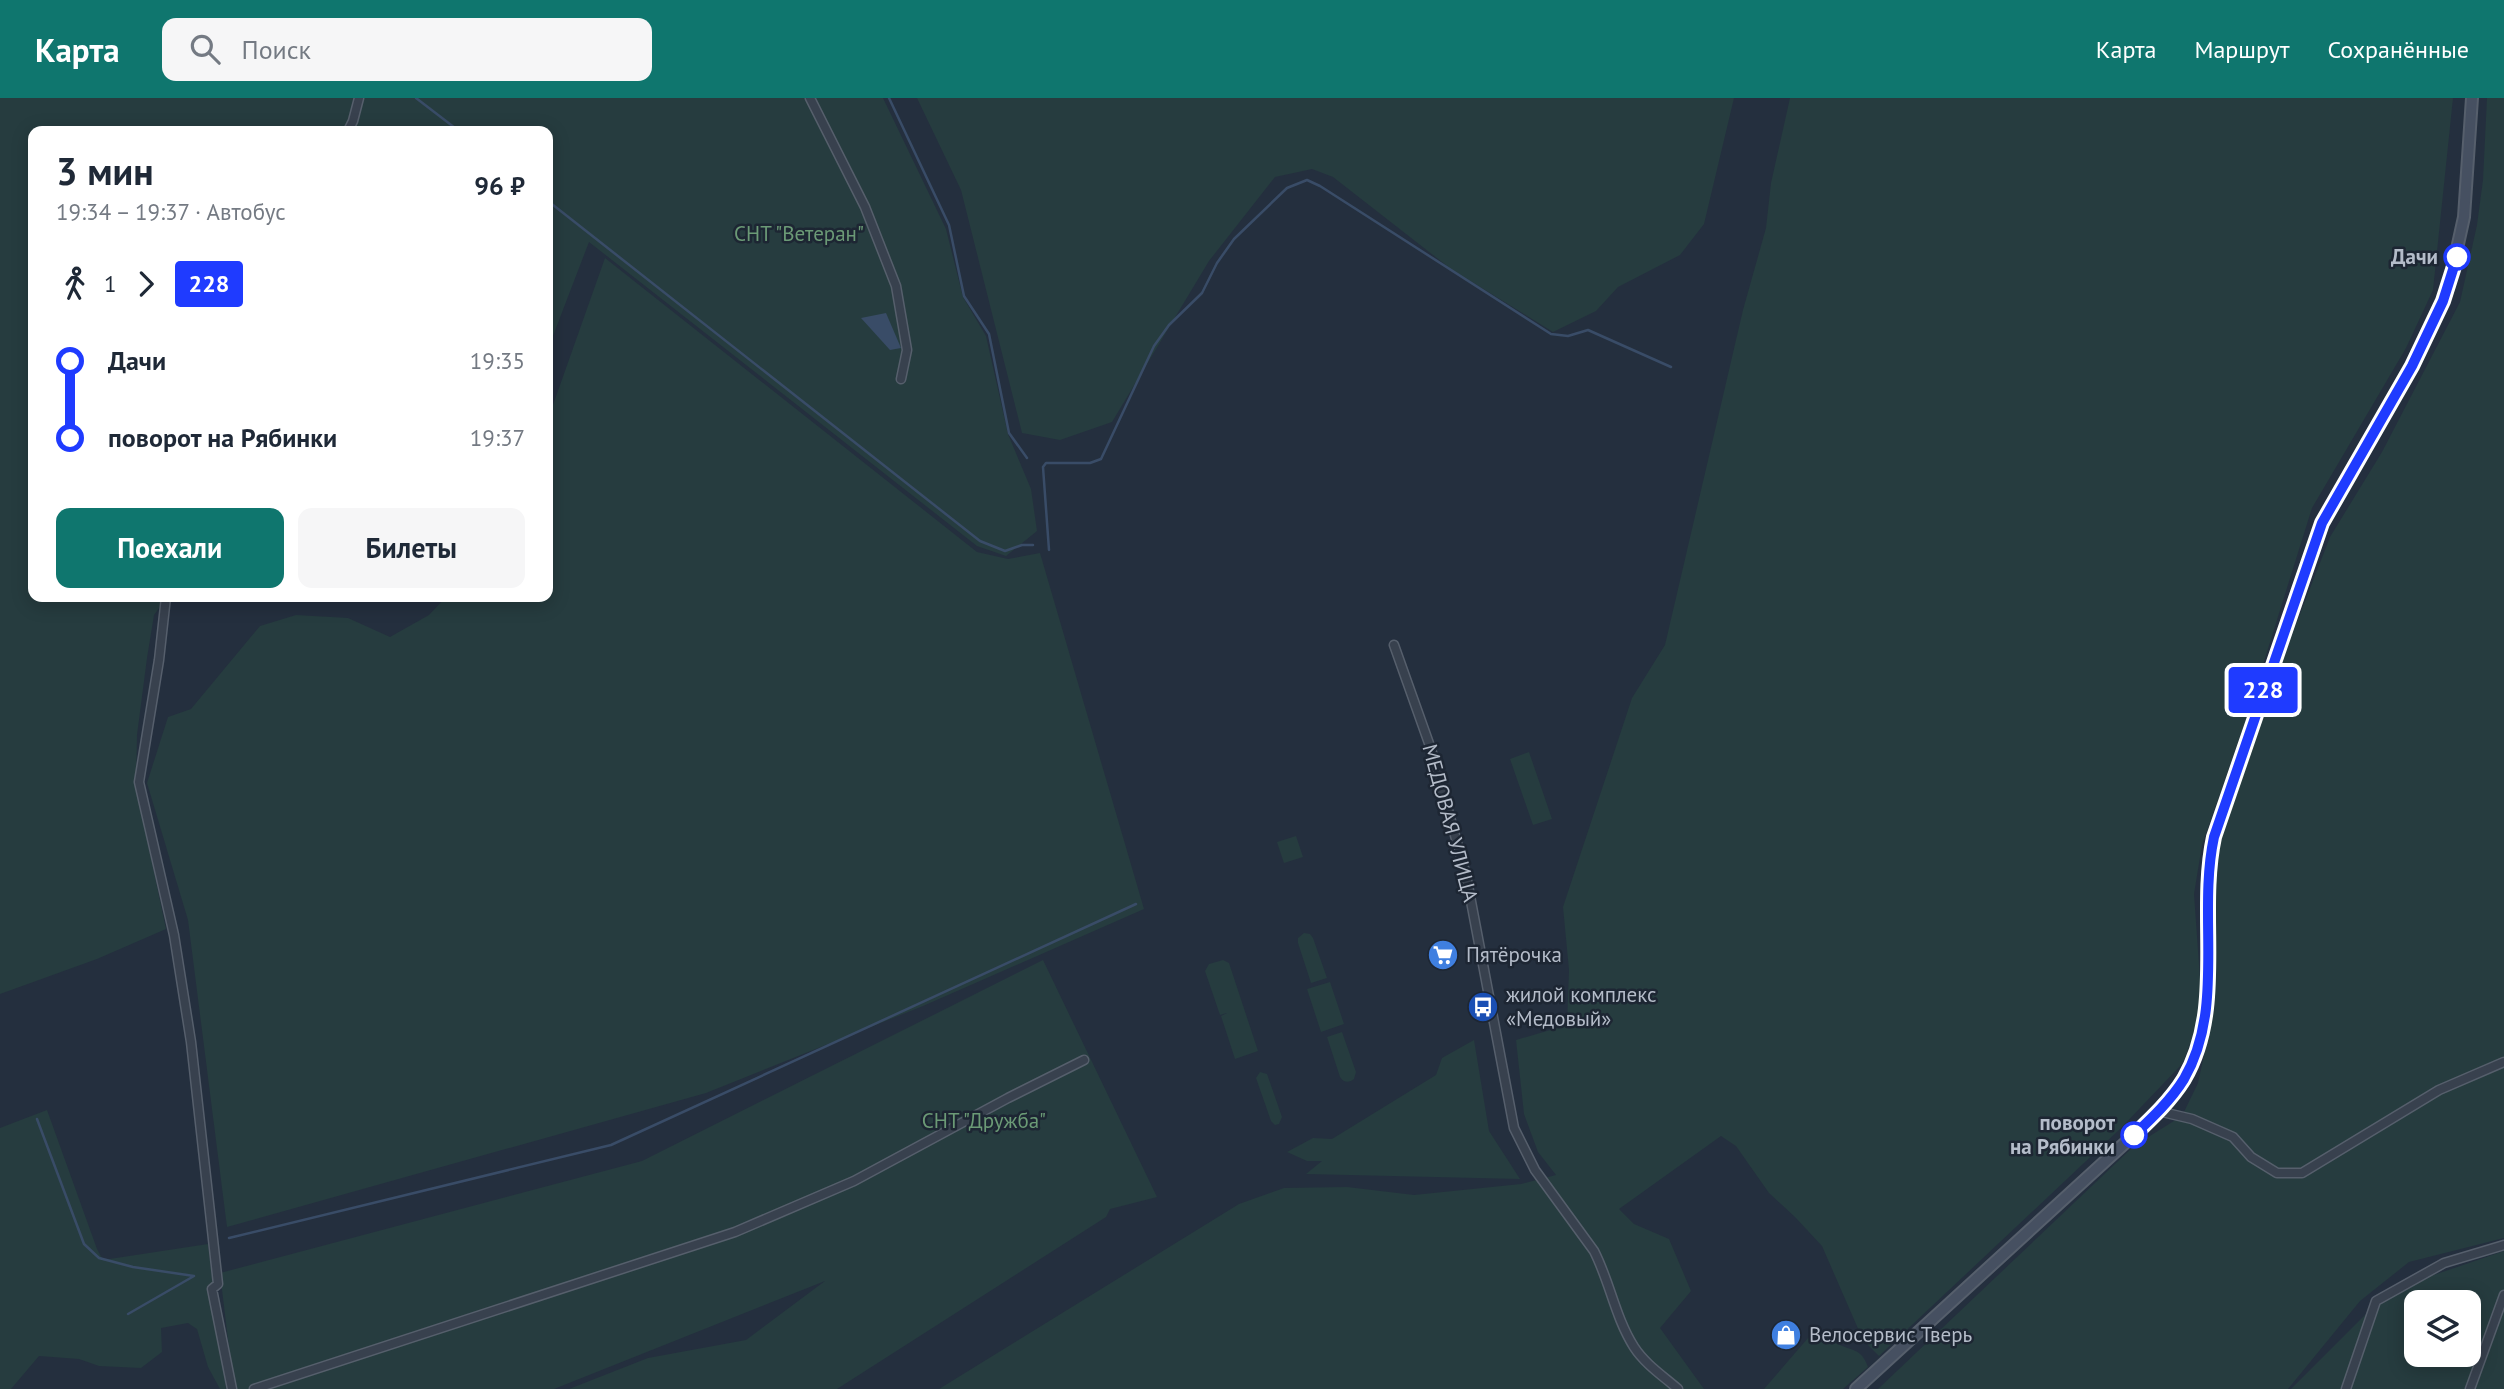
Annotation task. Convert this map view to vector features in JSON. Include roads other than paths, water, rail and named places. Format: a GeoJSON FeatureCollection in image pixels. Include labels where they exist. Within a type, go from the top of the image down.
{"type":"FeatureCollection","features":[{"type":"Feature","properties":{"kind":"main road"},"geometry":{"type":"LineString","coordinates":[[1856,1389],[2158,1111],[2182,1082],[2194,1059],[2202,1034],[2207,996],[2207,886],[2214,837],[2322,523],[2404,381],[2449,285],[2464,217],[2472,98]]}},
{"type":"Feature","properties":{"kind":"street"},"geometry":{"type":"LineString","coordinates":[[350,126],[359,98]]}},
{"type":"Feature","properties":{"kind":"street"},"geometry":{"type":"LineString","coordinates":[[810,98],[865,208],[896,286],[907,350],[901,379]]}},
{"type":"Feature","properties":{"kind":"street"},"geometry":{"type":"LineString","coordinates":[[165,602],[139,782],[174,935],[191,1042],[218,1284],[212,1289],[232,1389]]}},
{"type":"Feature","properties":{"kind":"street","name":"МЕДОВАЯ УЛИЦА"},"geometry":{"type":"LineString","coordinates":[[1394,645],[1431,749],[1454,831],[1475,920],[1508,1106],[1523,1149],[1549,1191],[1602,1265],[1616,1310],[1635,1348],[1645,1361],[1678,1389]]}},
{"type":"Feature","properties":{"kind":"street"},"geometry":{"type":"LineString","coordinates":[[254,1389],[735,1232],[854,1181],[1084,1060]]}},
{"type":"Feature","properties":{"kind":"street"},"geometry":{"type":"LineString","coordinates":[[2158,1111],[2192,1119],[2233,1137],[2251,1157],[2277,1173],[2302,1173],[2439,1090],[2504,1062]]}},
{"type":"Feature","properties":{"kind":"street"},"geometry":{"type":"LineString","coordinates":[[2346,1389],[2376,1301],[2444,1263],[2504,1245]]}},
{"type":"Feature","properties":{"kind":"street"},"geometry":{"type":"LineString","coordinates":[[2470,1389],[2504,1295]]}},
{"type":"Feature","properties":{"kind":"water"},"geometry":{"type":"Polygon","coordinates":[[[886,313],[901,348],[890,350],[861,318],[886,313]]]}},
{"type":"Feature","properties":{"kind":"waterway"},"geometry":{"type":"LineString","coordinates":[[416,98],[452,126]]}},
{"type":"Feature","properties":{"kind":"waterway"},"geometry":{"type":"LineString","coordinates":[[889,98],[949,225],[964,296],[989,334],[1009,433],[1027,458]]}},
{"type":"Feature","properties":{"kind":"waterway"},"geometry":{"type":"LineString","coordinates":[[1049,550],[1043,467],[1046,463],[1090,463],[1101,459],[1154,346],[1169,325],[1202,293],[1217,263],[1234,239],[1287,188],[1307,180],[1551,334],[1568,336],[1588,330],[1671,367]]}},
{"type":"Feature","properties":{"kind":"waterway"},"geometry":{"type":"LineString","coordinates":[[553,205],[980,541],[1005,551],[1022,545],[1033,545]]}},
{"type":"Feature","properties":{"kind":"waterway"},"geometry":{"type":"LineString","coordinates":[[229,1238],[611,1145],[1136,904]]}},
{"type":"Feature","properties":{"kind":"waterway"},"geometry":{"type":"LineString","coordinates":[[37,1119],[84,1244],[99,1258],[133,1267],[194,1276],[128,1314]]}},
{"type":"Feature","properties":{"kind":"place","name":"Дачи"},"geometry":{"type":"Point","coordinates":[2457,257]}},
{"type":"Feature","properties":{"kind":"place","name":"Пятёрочка"},"geometry":{"type":"Point","coordinates":[1443,955]}},
{"type":"Feature","properties":{"kind":"place","name":"жилой комплекс «Медовый»"},"geometry":{"type":"Point","coordinates":[1483,1007]}},
{"type":"Feature","properties":{"kind":"place","name":"поворот на Рябинки"},"geometry":{"type":"Point","coordinates":[2134,1135]}},
{"type":"Feature","properties":{"kind":"place","name":"Велосервис Тверь"},"geometry":{"type":"Point","coordinates":[1786,1335]}},
{"type":"Feature","properties":{"kind":"park label","name":"СНТ \"Ветеран\""},"geometry":{"type":"Point","coordinates":[799,234]}},
{"type":"Feature","properties":{"kind":"park label","name":"СНТ \"Дружба\""},"geometry":{"type":"Point","coordinates":[984,1121]}}]}
